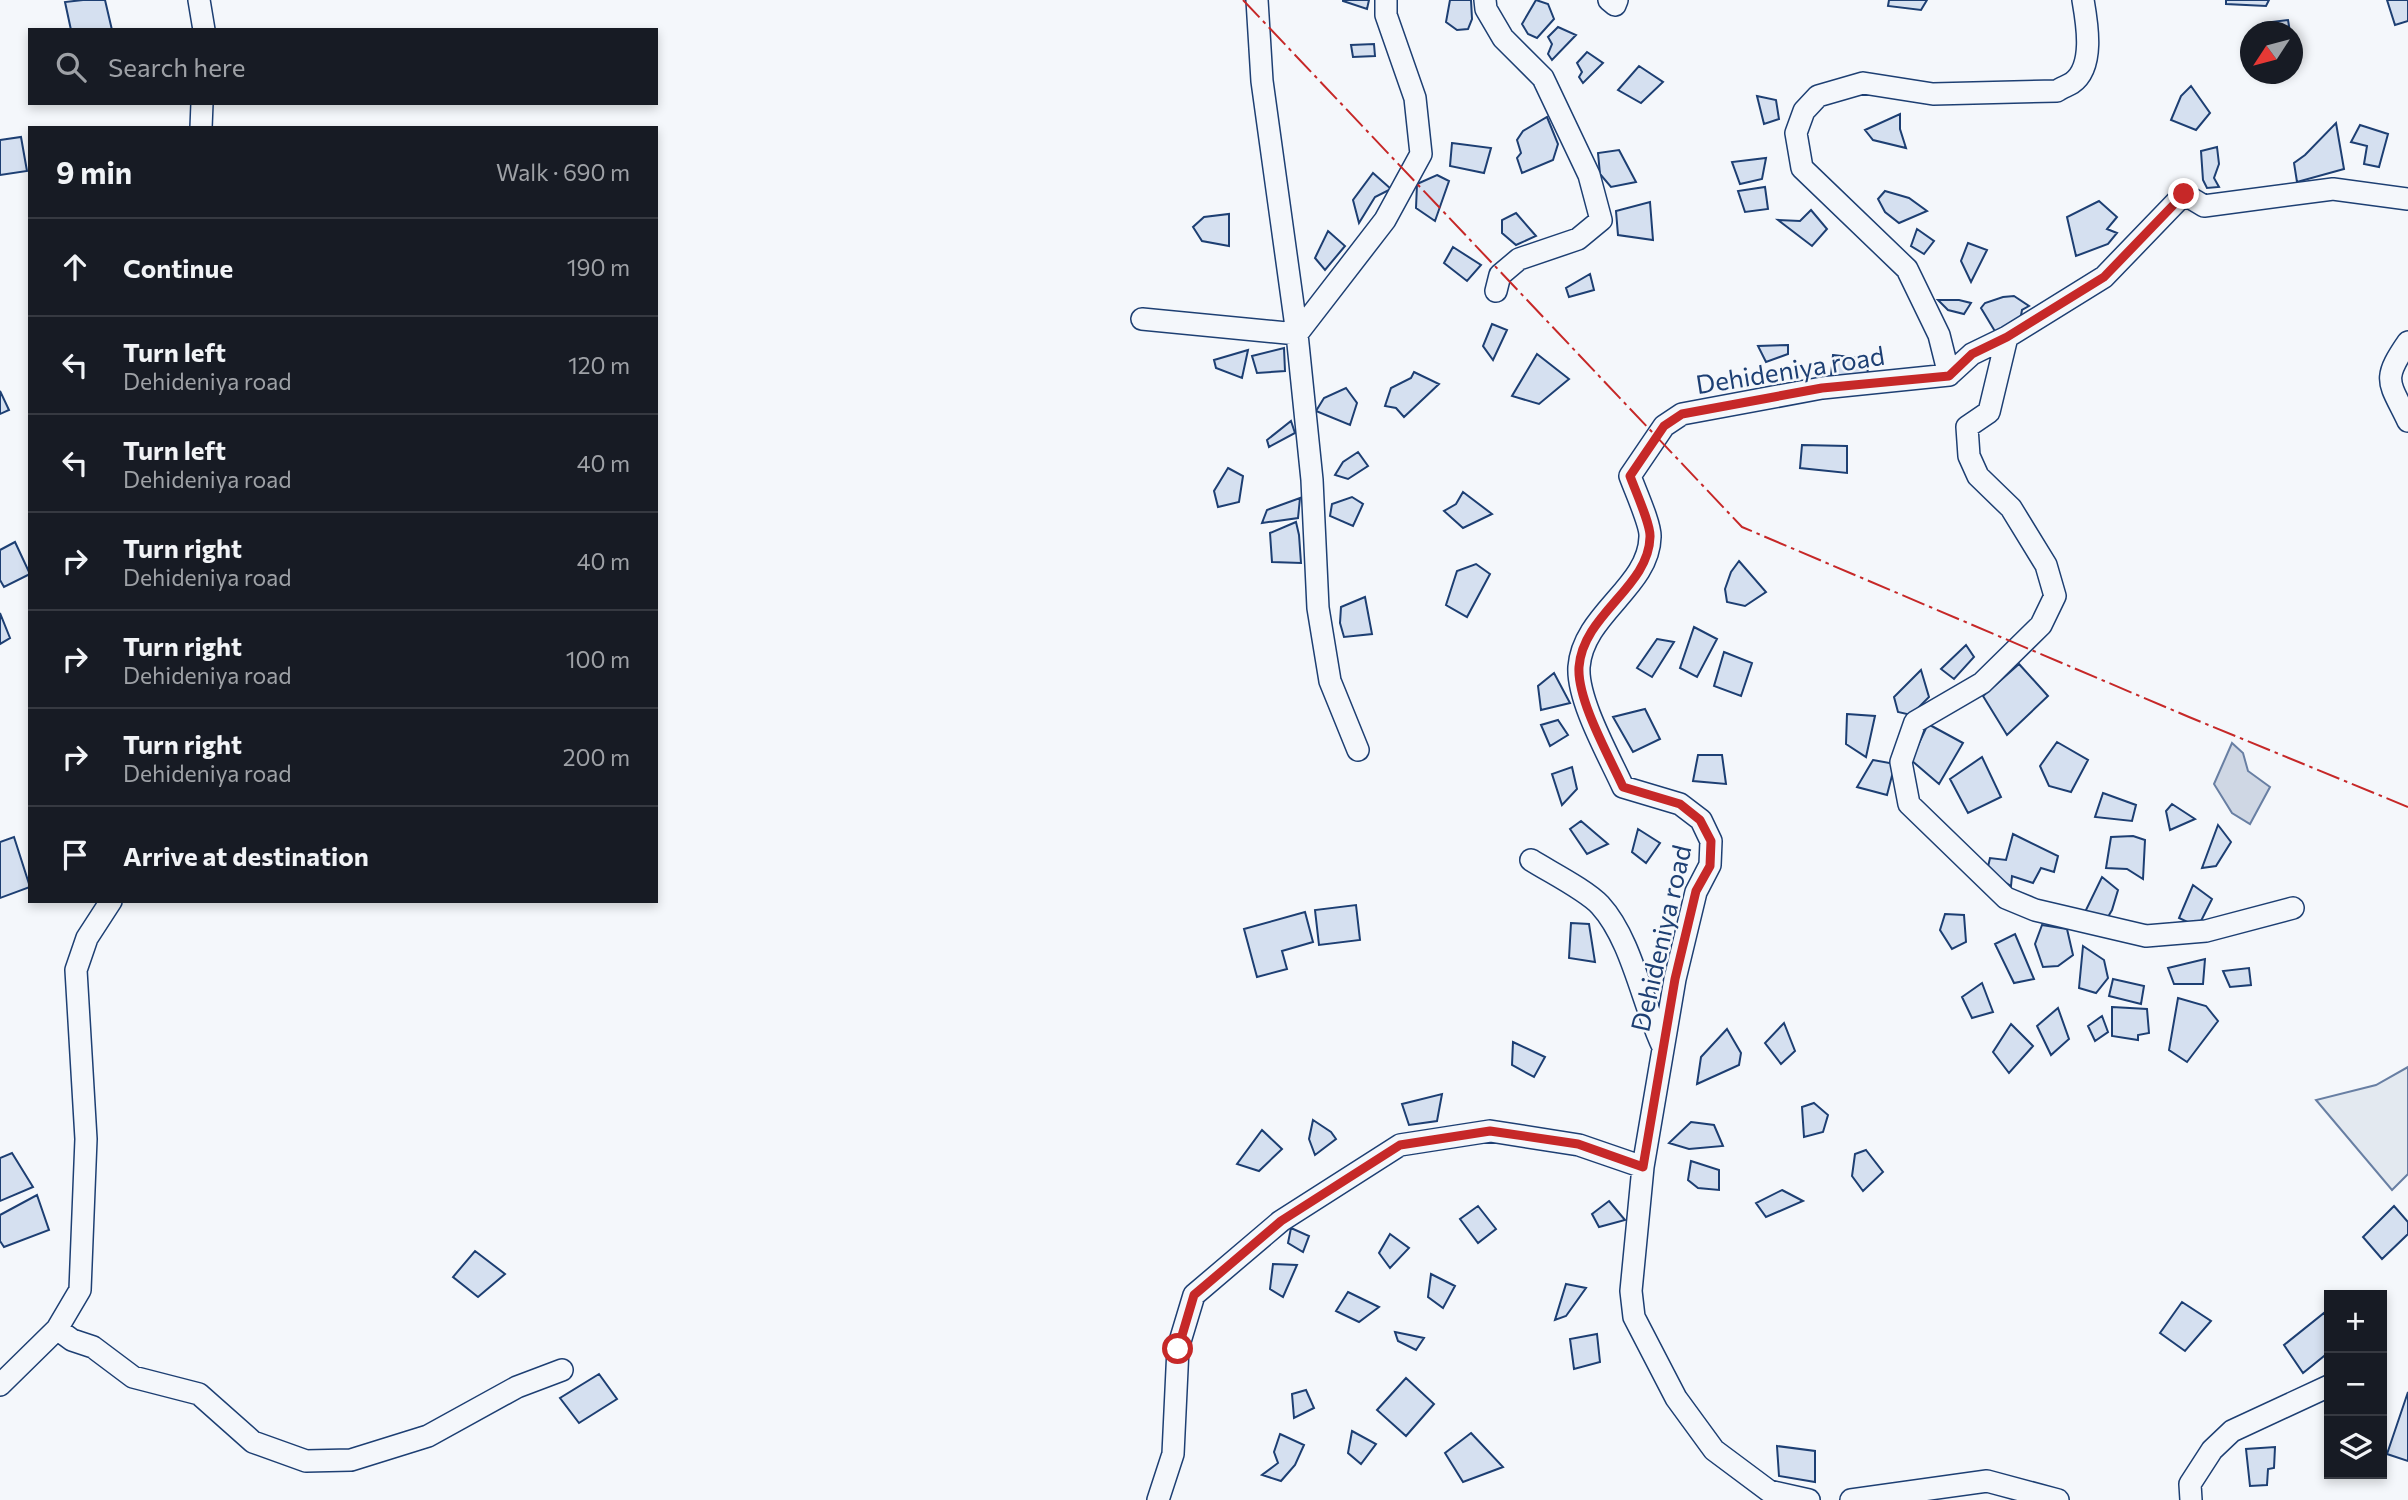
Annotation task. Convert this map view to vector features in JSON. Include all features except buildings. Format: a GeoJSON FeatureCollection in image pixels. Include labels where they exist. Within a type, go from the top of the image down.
{"type":"FeatureCollection","features":[{"type":"Feature","properties":{"kind":"street"},"geometry":{"type":"LineString","coordinates":[[199,0],[204,28]]}},
{"type":"Feature","properties":{"kind":"street"},"geometry":{"type":"LineString","coordinates":[[1257,0],[1262,81],[1297,334],[1312,480],[1318,608],[1330,681],[1358,750]]}},
{"type":"Feature","properties":{"kind":"street"},"geometry":{"type":"LineString","coordinates":[[1297,334],[1385,220],[1420,154],[1415,98],[1386,15],[1386,0]]}},
{"type":"Feature","properties":{"kind":"street"},"geometry":{"type":"LineString","coordinates":[[1485,0],[1486,9],[1503,38],[1543,78],[1589,175],[1601,220],[1578,239],[1519,259],[1500,275],[1496,291]]}},
{"type":"Feature","properties":{"kind":"street"},"geometry":{"type":"LineString","coordinates":[[1609,0],[1615,5],[1617,0]]}},
{"type":"Feature","properties":{"kind":"street"},"geometry":{"type":"LineString","coordinates":[[1949,376],[1939,335],[1907,269],[1802,168],[1796,133],[1804,111],[1818,96],[1863,83],[1933,94],[2057,91],[2074,82],[2084,67],[2089,34],[2083,0]]}},
{"type":"Feature","properties":{"kind":"street"},"geometry":{"type":"LineString","coordinates":[[201,126],[202,105]]}},
{"type":"Feature","properties":{"kind":"street"},"geometry":{"type":"LineString","coordinates":[[1949,376],[1972,354],[2007,337],[2104,277],[2184,194],[2204,206],[2333,189],[2408,199]]}},
{"type":"Feature","properties":{"kind":"street"},"geometry":{"type":"LineString","coordinates":[[1142,319],[1297,334]]}},
{"type":"Feature","properties":{"kind":"street"},"geometry":{"type":"LineString","coordinates":[[2007,337],[1989,412],[1968,427],[1969,456],[1978,477],[2011,508],[2046,565],[2055,596],[2041,625],[1982,682],[1915,722],[1901,762],[1909,804],[2006,898],[2035,911],[2146,936],[2206,931],[2293,908]]}},
{"type":"Feature","properties":{"kind":"street"},"geometry":{"type":"LineString","coordinates":[[2408,342],[2393,364],[2389,380],[2408,421]]}},
{"type":"Feature","properties":{"kind":"street","name":"Dehideniya road"},"geometry":{"type":"LineString","coordinates":[[1809,1500],[1769,1491],[1714,1450],[1676,1398],[1634,1317],[1632,1292],[1643,1167],[1675,979],[1696,891],[1710,866],[1711,841],[1700,820],[1680,804],[1623,787],[1583,698],[1579,668],[1585,639],[1645,562],[1651,535],[1630,476],[1664,426],[1682,414],[1822,388],[1949,376]]}},
{"type":"Feature","properties":{"kind":"street"},"geometry":{"type":"LineString","coordinates":[[1531,860],[1598,903],[1618,929],[1651,1023],[1663,1047]]}},
{"type":"Feature","properties":{"kind":"street"},"geometry":{"type":"LineString","coordinates":[[0,1385],[57,1329],[80,1290],[86,1139],[76,970],[86,939],[110,903]]}},
{"type":"Feature","properties":{"kind":"street"},"geometry":{"type":"LineString","coordinates":[[1158,1500],[1173,1454],[1178,1349],[1194,1295],[1281,1221],[1400,1145],[1490,1131],[1578,1144],[1643,1167]]}},
{"type":"Feature","properties":{"kind":"street"},"geometry":{"type":"LineString","coordinates":[[57,1329],[72,1340],[93,1347],[133,1377],[199,1394],[253,1442],[306,1461],[351,1460],[428,1436],[517,1387],[562,1370]]}},
{"type":"Feature","properties":{"kind":"street"},"geometry":{"type":"LineString","coordinates":[[2190,1500],[2190,1484],[2211,1450],[2232,1431],[2324,1388]]}},
{"type":"Feature","properties":{"kind":"street"},"geometry":{"type":"LineString","coordinates":[[1851,1500],[1987,1480],[2058,1500]]}},
{"type":"Feature","properties":{"kind":"shaded area"},"geometry":{"type":"Polygon","coordinates":[[[2232,743],[2243,753],[2248,771],[2270,787],[2250,824],[2232,813],[2214,784],[2232,743]]]}},
{"type":"Feature","properties":{"kind":"shaded area"},"geometry":{"type":"Polygon","coordinates":[[[2408,1067],[2408,1174],[2392,1190],[2316,1100],[2376,1085],[2408,1067]]]}},
{"type":"Feature","properties":{"kind":"power"},"geometry":{"type":"LineString","coordinates":[[1243,0],[1742,527],[2408,807]]}},
{"type":"Feature","properties":{"kind":"route"},"geometry":{"type":"LineString","coordinates":[[1178,1349],[1194,1295],[1281,1221],[1400,1145],[1490,1131],[1578,1144],[1643,1167],[1675,979],[1696,891],[1710,866],[1711,841],[1700,820],[1680,804],[1623,787],[1583,698],[1579,668],[1585,639],[1645,562],[1651,535],[1630,476],[1664,426],[1682,414],[1822,388],[1949,376],[1972,354],[2007,337],[2104,277],[2184,194]]}}]}
